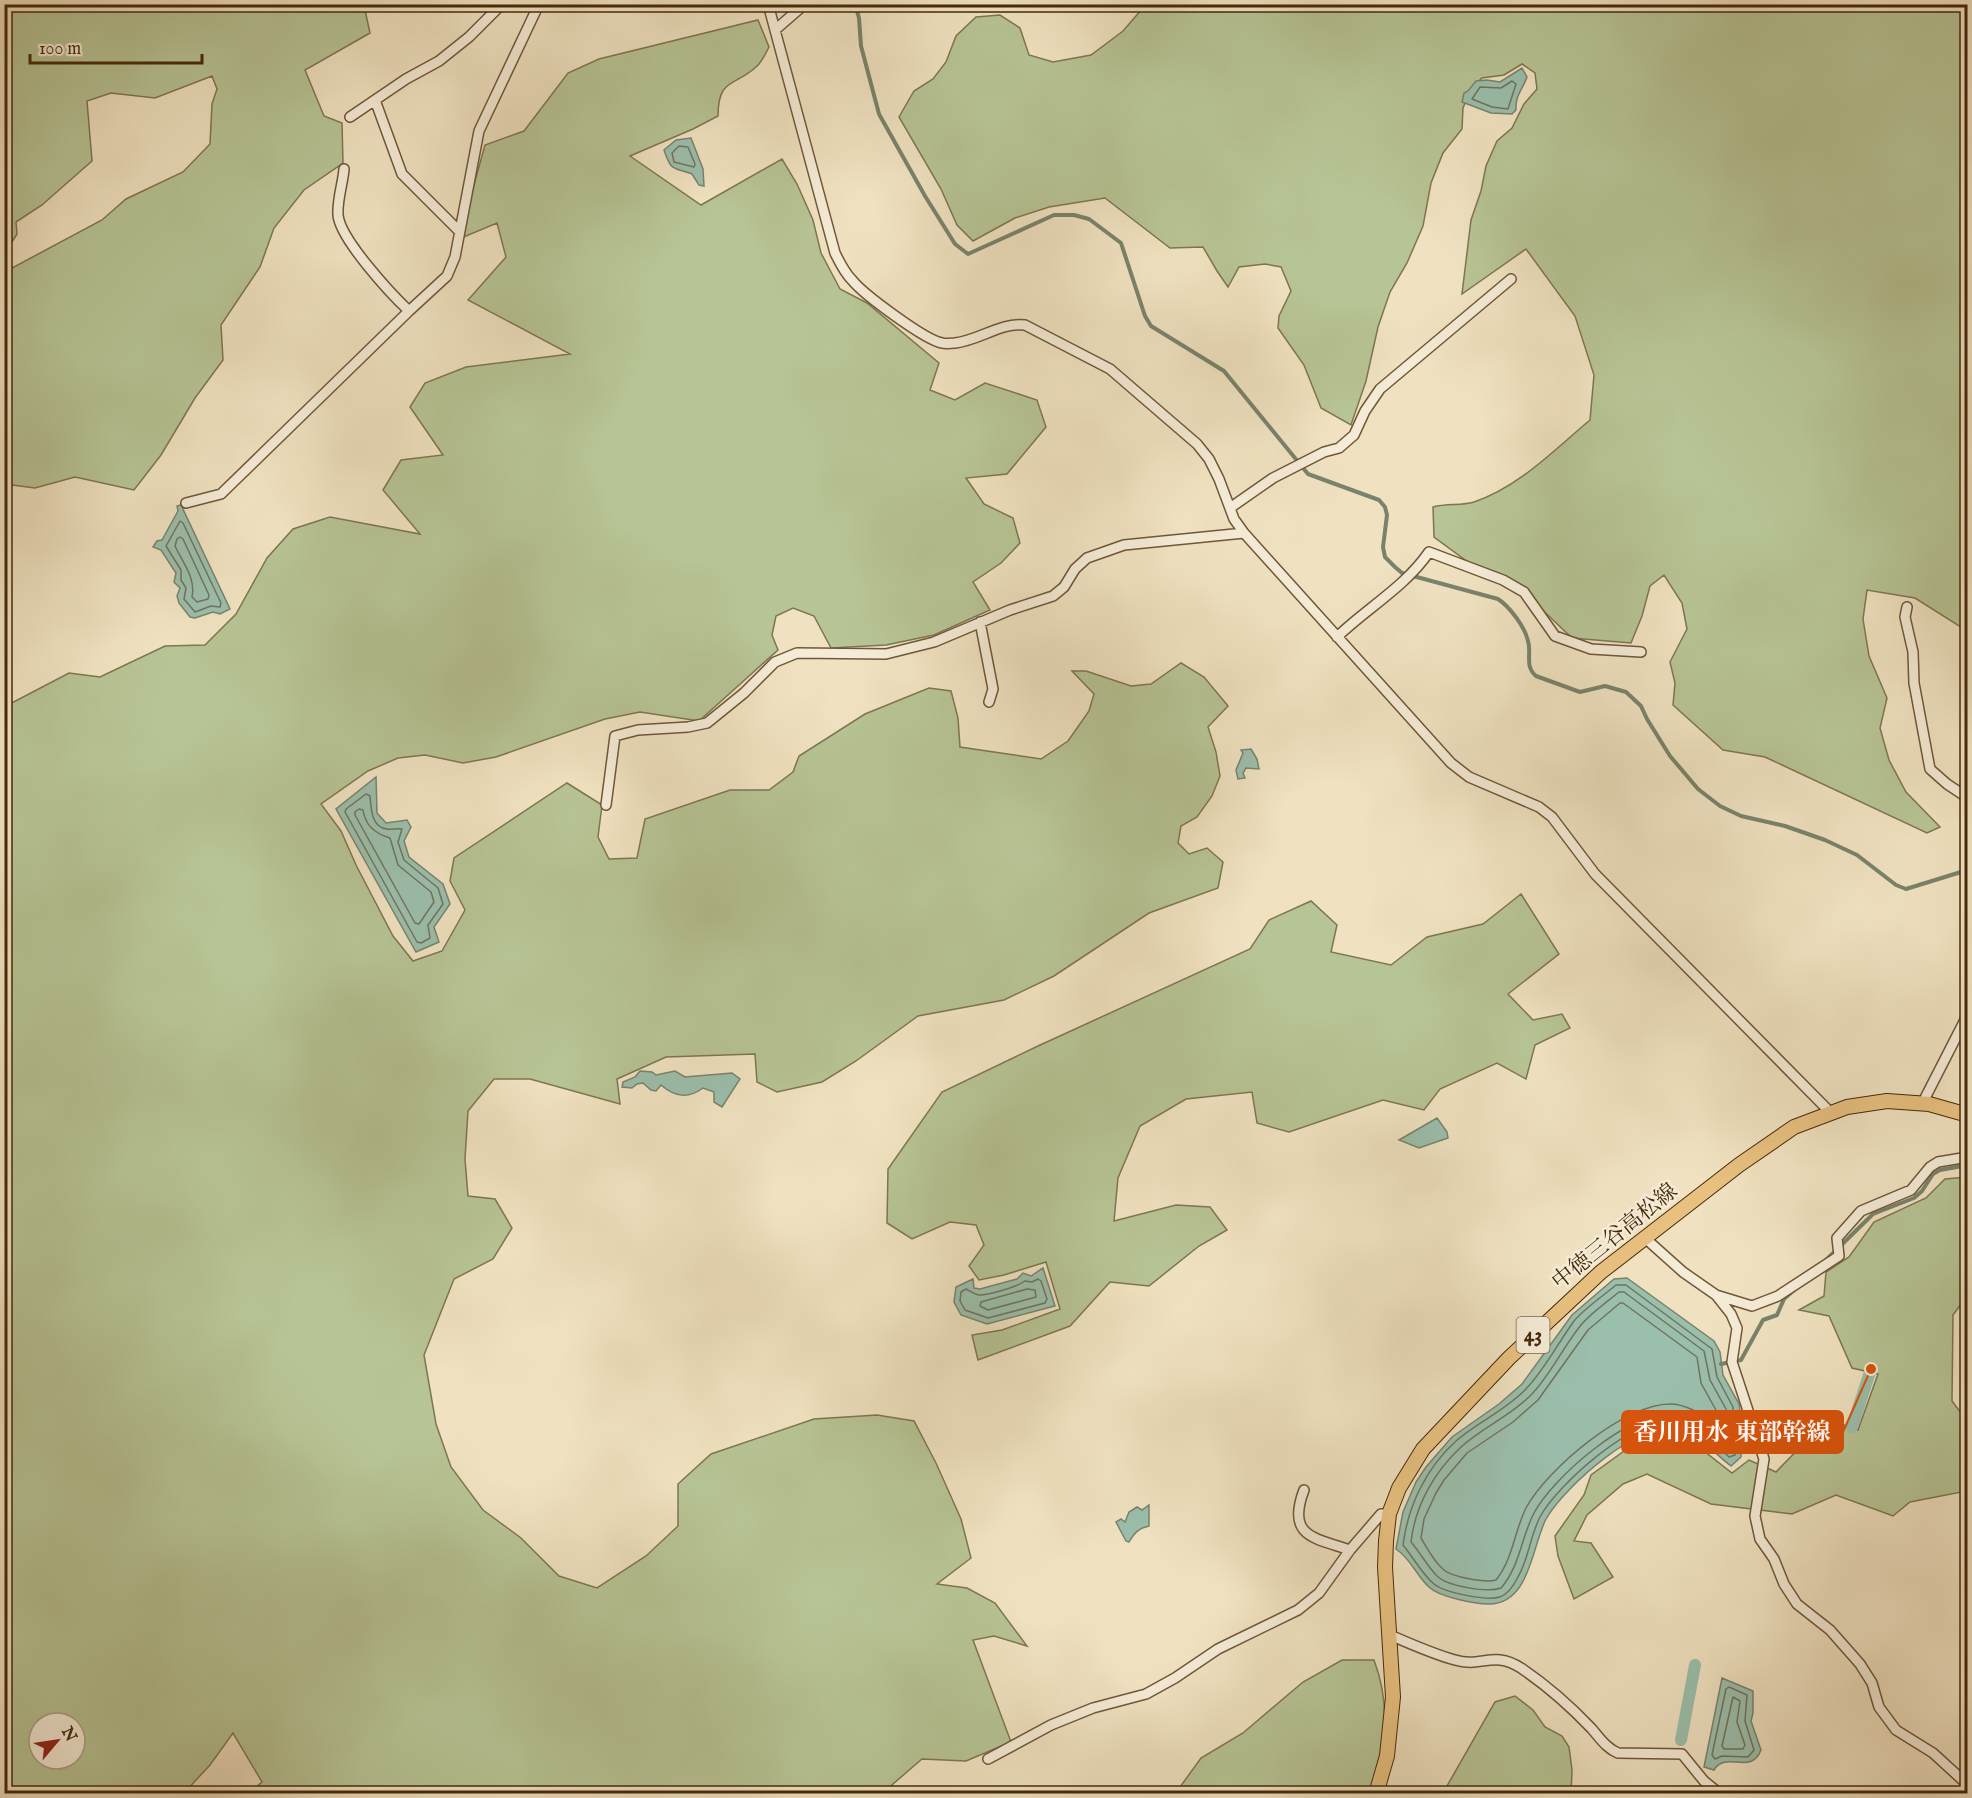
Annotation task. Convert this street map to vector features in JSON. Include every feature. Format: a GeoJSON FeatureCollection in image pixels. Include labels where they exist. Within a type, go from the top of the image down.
{"type":"FeatureCollection","features":[{"type":"Feature","properties":{"kind":"main road","name":"中徳三谷高松線"},"geometry":{"type":"LineString","coordinates":[[1376,1794],[1387,1756],[1393,1697],[1385,1567],[1389,1514],[1399,1488],[1423,1449],[1456,1412],[1601,1272],[1764,1146],[1794,1127],[1830,1112],[1866,1103],[1887,1101],[1922,1104],[1968,1115]]}},
{"type":"Feature","properties":{"kind":"street"},"geometry":{"type":"LineString","coordinates":[[350,117],[406,79],[439,61],[469,37],[502,4]]}},
{"type":"Feature","properties":{"kind":"street"},"geometry":{"type":"LineString","coordinates":[[186,503],[221,494],[447,276],[455,257],[479,131],[539,4]]}},
{"type":"Feature","properties":{"kind":"street"},"geometry":{"type":"LineString","coordinates":[[768,4],[836,253],[841,266],[852,281],[872,299],[930,339],[943,344],[968,341],[1016,323],[1025,325],[1110,369],[1197,444],[1209,459],[1234,519],[1244,533],[1451,763],[1477,781],[1539,807],[1552,817],[1608,889],[1830,1112]]}},
{"type":"Feature","properties":{"kind":"street"},"geometry":{"type":"LineString","coordinates":[[775,30],[805,4]]}},
{"type":"Feature","properties":{"kind":"street"},"geometry":{"type":"LineString","coordinates":[[375,100],[402,174],[459,231]]}},
{"type":"Feature","properties":{"kind":"street"},"geometry":{"type":"LineString","coordinates":[[344,169],[338,215],[343,232],[391,294],[409,311]]}},
{"type":"Feature","properties":{"kind":"street"},"geometry":{"type":"LineString","coordinates":[[1230,508],[1273,478],[1339,447],[1354,435],[1365,411],[1380,389],[1511,279]]}},
{"type":"Feature","properties":{"kind":"street"},"geometry":{"type":"LineString","coordinates":[[606,806],[615,736],[638,730],[688,727],[707,723],[744,693],[775,662],[797,653],[886,654],[934,642],[980,622],[1053,596],[1064,587],[1075,568],[1087,558],[1125,545],[1244,533]]}},
{"type":"Feature","properties":{"kind":"street"},"geometry":{"type":"LineString","coordinates":[[1337,637],[1407,578],[1429,552],[1503,580],[1524,592],[1555,636],[1592,649],[1641,652]]}},
{"type":"Feature","properties":{"kind":"street"},"geometry":{"type":"LineString","coordinates":[[1907,607],[1905,617],[1913,652],[1914,683],[1930,769],[1968,798]]}},
{"type":"Feature","properties":{"kind":"street"},"geometry":{"type":"LineString","coordinates":[[980,622],[993,689],[989,702]]}},
{"type":"Feature","properties":{"kind":"street"},"geometry":{"type":"LineString","coordinates":[[1922,1104],[1968,1014]]}},
{"type":"Feature","properties":{"kind":"street"},"geometry":{"type":"LineString","coordinates":[[1716,1295],[1752,1306],[1778,1296],[1839,1256],[1837,1238],[1861,1211],[1911,1190],[1930,1167],[1938,1162],[1968,1157]]}},
{"type":"Feature","properties":{"kind":"street"},"geometry":{"type":"LineString","coordinates":[[1645,1238],[1683,1272],[1716,1295],[1731,1314],[1737,1328],[1732,1362],[1764,1459],[1755,1516],[1760,1539],[1774,1559],[1784,1584],[1797,1604],[1830,1630],[1860,1664],[1872,1683],[1880,1707],[1896,1730],[1934,1753],[1968,1785]]}},
{"type":"Feature","properties":{"kind":"street"},"geometry":{"type":"LineString","coordinates":[[1304,1490],[1299,1504],[1299,1519],[1303,1530],[1309,1536],[1350,1550]]}},
{"type":"Feature","properties":{"kind":"street"},"geometry":{"type":"LineString","coordinates":[[988,1759],[1051,1725],[1093,1708],[1146,1694],[1175,1678],[1218,1649],[1298,1610],[1320,1593],[1350,1550],[1381,1514],[1389,1514]]}},
{"type":"Feature","properties":{"kind":"street"},"geometry":{"type":"LineString","coordinates":[[1390,1635],[1456,1661],[1473,1663],[1496,1658],[1507,1660],[1557,1697],[1592,1728],[1610,1750],[1618,1753],[1682,1754],[1704,1781],[1720,1794]]}},
{"type":"Feature","properties":{"kind":"shaded area"},"geometry":{"type":"Polygon","coordinates":[[[5,4],[364,5],[370,33],[305,70],[324,116],[342,123],[343,163],[304,190],[274,228],[260,267],[221,325],[223,360],[195,398],[161,455],[134,490],[75,477],[35,488],[5,484],[4,340],[7,335],[7,290],[12,268],[102,220],[126,199],[183,172],[210,144],[212,104],[217,89],[212,76],[155,98],[111,93],[87,101],[92,161],[42,205],[16,222],[17,234],[5,253],[5,4]]]}},
{"type":"Feature","properties":{"kind":"shaded area"},"geometry":{"type":"Polygon","coordinates":[[[1141,5],[1967,5],[1967,631],[1915,598],[1867,590],[1863,619],[1869,656],[1887,698],[1880,728],[1889,760],[1906,792],[1940,827],[1927,833],[1765,757],[1723,750],[1673,705],[1675,683],[1670,662],[1687,629],[1682,603],[1664,575],[1650,586],[1642,616],[1631,643],[1572,638],[1532,600],[1479,570],[1434,537],[1433,507],[1474,502],[1506,487],[1535,467],[1590,420],[1594,375],[1575,316],[1526,249],[1462,294],[1471,220],[1481,191],[1486,166],[1497,141],[1512,128],[1524,104],[1537,89],[1535,73],[1522,64],[1504,75],[1482,78],[1471,89],[1463,108],[1462,129],[1443,153],[1431,183],[1423,226],[1407,263],[1390,292],[1378,327],[1366,381],[1351,425],[1321,408],[1304,365],[1278,328],[1279,316],[1291,291],[1281,267],[1265,264],[1239,267],[1228,287],[1203,247],[1170,248],[1105,198],[1049,207],[1015,218],[973,241],[957,225],[941,189],[899,117],[914,91],[933,79],[946,62],[956,36],[976,17],[1000,15],[1020,28],[1029,55],[1053,62],[1091,55],[1123,31],[1142,9],[1141,5]]]}},
{"type":"Feature","properties":{"kind":"shaded area"},"geometry":{"type":"Polygon","coordinates":[[[758,20],[769,47],[756,67],[724,89],[718,116],[630,156],[701,205],[782,159],[797,184],[813,220],[821,253],[840,289],[867,303],[939,363],[930,390],[955,400],[985,383],[1037,400],[1046,427],[1007,474],[966,478],[984,504],[1013,518],[1020,543],[1001,563],[973,582],[990,610],[934,635],[886,645],[831,648],[814,616],[793,608],[776,616],[772,635],[778,650],[699,721],[640,712],[605,719],[496,757],[463,763],[425,755],[398,758],[368,771],[321,804],[341,831],[393,936],[413,961],[442,951],[465,910],[450,881],[454,858],[567,783],[602,805],[598,837],[609,859],[637,858],[645,819],[730,790],[769,790],[793,772],[799,756],[865,714],[929,688],[951,691],[958,718],[960,747],[1041,759],[1068,741],[1089,711],[1094,694],[1072,671],[1086,671],[1131,686],[1151,684],[1181,663],[1204,677],[1228,706],[1208,727],[1216,752],[1220,776],[1212,796],[1197,817],[1181,826],[1178,843],[1189,854],[1207,848],[1223,862],[1218,888],[1149,913],[1054,976],[1004,1000],[918,1016],[856,1061],[822,1082],[777,1092],[757,1082],[755,1054],[666,1057],[617,1079],[620,1104],[530,1079],[494,1079],[468,1111],[465,1159],[468,1196],[495,1199],[512,1228],[493,1259],[454,1279],[424,1355],[436,1424],[451,1467],[483,1510],[521,1538],[559,1576],[597,1588],[646,1556],[678,1526],[678,1484],[711,1454],[814,1419],[877,1415],[914,1421],[961,1519],[971,1558],[937,1584],[967,1588],[995,1603],[1027,1646],[994,1636],[973,1640],[1011,1742],[966,1761],[922,1759],[886,1790],[876,1793],[248,1794],[262,1782],[233,1733],[210,1765],[184,1793],[5,1793],[4,707],[69,673],[100,677],[165,646],[205,645],[236,614],[267,558],[293,529],[330,517],[420,534],[383,490],[401,460],[443,455],[410,407],[425,383],[466,367],[570,354],[468,300],[506,257],[497,223],[459,239],[485,145],[524,131],[568,73],[599,59],[758,20]]]}},
{"type":"Feature","properties":{"kind":"shaded area"},"geometry":{"type":"Polygon","coordinates":[[[1521,894],[1559,954],[1508,994],[1533,1020],[1562,1014],[1570,1028],[1535,1045],[1526,1079],[1497,1063],[1440,1089],[1424,1110],[1383,1100],[1289,1132],[1257,1123],[1252,1092],[1186,1099],[1140,1126],[1118,1178],[1114,1221],[1176,1205],[1210,1207],[1227,1230],[1199,1246],[1149,1286],[1110,1282],[1070,1326],[978,1360],[972,1335],[1002,1330],[1060,1309],[1046,1262],[979,1280],[969,1266],[984,1245],[976,1225],[950,1222],[912,1239],[887,1223],[888,1169],[942,1092],[1250,949],[1269,920],[1311,901],[1337,925],[1331,952],[1391,965],[1427,937],[1483,924],[1521,894]]]}},
{"type":"Feature","properties":{"kind":"shaded area"},"geometry":{"type":"Polygon","coordinates":[[[1967,1177],[1967,1296],[1953,1315],[1952,1401],[1967,1421],[1967,1491],[1910,1502],[1893,1516],[1836,1495],[1792,1514],[1711,1504],[1647,1474],[1623,1484],[1587,1515],[1574,1541],[1591,1543],[1613,1577],[1574,1599],[1558,1556],[1555,1536],[1584,1495],[1591,1475],[1638,1441],[1668,1431],[1691,1441],[1732,1473],[1749,1460],[1776,1472],[1813,1434],[1833,1421],[1858,1430],[1878,1374],[1852,1368],[1829,1316],[1799,1310],[1824,1296],[1826,1272],[1849,1257],[1874,1222],[1926,1198],[1945,1179],[1967,1177]]]}},
{"type":"Feature","properties":{"kind":"shaded area"},"geometry":{"type":"Polygon","coordinates":[[[1342,1660],[1374,1660],[1380,1678],[1385,1711],[1384,1727],[1379,1759],[1369,1793],[1175,1794],[1201,1758],[1243,1733],[1303,1682],[1342,1660]]]}},
{"type":"Feature","properties":{"kind":"shaded area"},"geometry":{"type":"Polygon","coordinates":[[[1515,1696],[1533,1710],[1545,1727],[1562,1736],[1569,1747],[1572,1770],[1571,1793],[1443,1793],[1495,1702],[1515,1696]]]}},
{"type":"Feature","properties":{"kind":"water"},"geometry":{"type":"Polygon","coordinates":[[[1522,68],[1527,77],[1518,96],[1516,110],[1512,114],[1491,113],[1462,102],[1464,93],[1476,81],[1500,82],[1522,68]]]}},
{"type":"Feature","properties":{"kind":"water"},"geometry":{"type":"Polygon","coordinates":[[[691,138],[703,169],[704,186],[699,185],[692,174],[673,167],[664,150],[676,140],[691,138]]]}},
{"type":"Feature","properties":{"kind":"water"},"geometry":{"type":"Polygon","coordinates":[[[181,505],[230,609],[220,614],[213,612],[195,618],[190,617],[179,603],[177,596],[180,588],[174,582],[176,573],[161,550],[153,547],[157,541],[162,540],[178,511],[177,506],[181,505]]]}},
{"type":"Feature","properties":{"kind":"water"},"geometry":{"type":"Polygon","coordinates":[[[1251,749],[1257,759],[1259,769],[1246,768],[1243,773],[1245,778],[1238,779],[1236,770],[1243,753],[1241,750],[1251,749]]]}},
{"type":"Feature","properties":{"kind":"water"},"geometry":{"type":"Polygon","coordinates":[[[376,777],[377,813],[386,823],[407,820],[411,827],[404,841],[409,857],[443,884],[450,904],[434,927],[439,942],[416,952],[336,809],[376,777]]]}},
{"type":"Feature","properties":{"kind":"water"},"geometry":{"type":"Polygon","coordinates":[[[640,1071],[652,1072],[656,1075],[675,1071],[685,1077],[732,1073],[740,1079],[722,1107],[714,1102],[714,1092],[703,1088],[692,1094],[682,1095],[671,1092],[661,1085],[656,1091],[643,1083],[632,1088],[622,1087],[623,1082],[635,1077],[640,1071]]]}},
{"type":"Feature","properties":{"kind":"water"},"geometry":{"type":"Polygon","coordinates":[[[1437,1118],[1447,1132],[1448,1138],[1419,1148],[1399,1140],[1437,1118]]]}},
{"type":"Feature","properties":{"kind":"water"},"geometry":{"type":"Polygon","coordinates":[[[1043,1268],[1055,1306],[987,1324],[961,1315],[954,1302],[956,1287],[973,1279],[974,1288],[980,1289],[1017,1279],[1023,1273],[1031,1276],[1043,1268]]]}},
{"type":"Feature","properties":{"kind":"water"},"geometry":{"type":"Polygon","coordinates":[[[1627,1278],[1714,1341],[1720,1352],[1723,1375],[1739,1404],[1741,1457],[1731,1466],[1700,1440],[1679,1429],[1663,1428],[1645,1434],[1605,1458],[1569,1490],[1555,1506],[1541,1530],[1528,1572],[1513,1595],[1503,1601],[1489,1604],[1458,1599],[1434,1591],[1424,1582],[1406,1557],[1396,1549],[1403,1512],[1416,1482],[1452,1437],[1499,1404],[1522,1384],[1572,1315],[1614,1279],[1627,1278]]]}},
{"type":"Feature","properties":{"kind":"water"},"geometry":{"type":"Polygon","coordinates":[[[1149,1505],[1149,1526],[1137,1531],[1129,1542],[1126,1541],[1116,1522],[1121,1519],[1125,1522],[1129,1512],[1137,1507],[1142,1510],[1149,1505]]]}},
{"type":"Feature","properties":{"kind":"water"},"geometry":{"type":"Polygon","coordinates":[[[1722,1678],[1753,1691],[1751,1721],[1761,1750],[1757,1758],[1751,1761],[1725,1762],[1719,1764],[1714,1770],[1704,1767],[1722,1678]]]}},
{"type":"Feature","properties":{"kind":"waterway"},"geometry":{"type":"LineString","coordinates":[[855,4],[859,18],[861,46],[879,114],[955,244],[968,254],[1054,215],[1074,215],[1089,219],[1121,243],[1145,316],[1151,326],[1224,371],[1308,474],[1379,500],[1385,507],[1387,515],[1383,547],[1385,557],[1402,573],[1498,599],[1503,603],[1524,630],[1529,646],[1530,668],[1536,676],[1580,692],[1605,686],[1626,692],[1641,706],[1670,756],[1698,789],[1720,806],[1741,816],[1785,826],[1825,840],[1857,855],[1896,885],[1906,889],[1961,872],[1968,877]]}},
{"type":"Feature","properties":{"kind":"waterway"},"geometry":{"type":"LineString","coordinates":[[1824,1262],[1873,1214],[1914,1198],[1922,1191],[1933,1174],[1940,1170],[1968,1165]]}},
{"type":"Feature","properties":{"kind":"waterway"},"geometry":{"type":"LineString","coordinates":[[1721,1364],[1741,1360],[1763,1320],[1777,1315],[1784,1299],[1793,1291]]}},
{"type":"Feature","properties":{"kind":"waterway"},"geometry":{"type":"LineString","coordinates":[[1852,1427],[1871,1369]]}},
{"type":"Feature","properties":{"kind":"waterway"},"geometry":{"type":"LineString","coordinates":[[1681,1740],[1695,1665]]}},
{"type":"Feature","properties":{"kind":"place","name":"香川用水 東部幹線"},"geometry":{"type":"Point","coordinates":[1871,1369]}}]}
